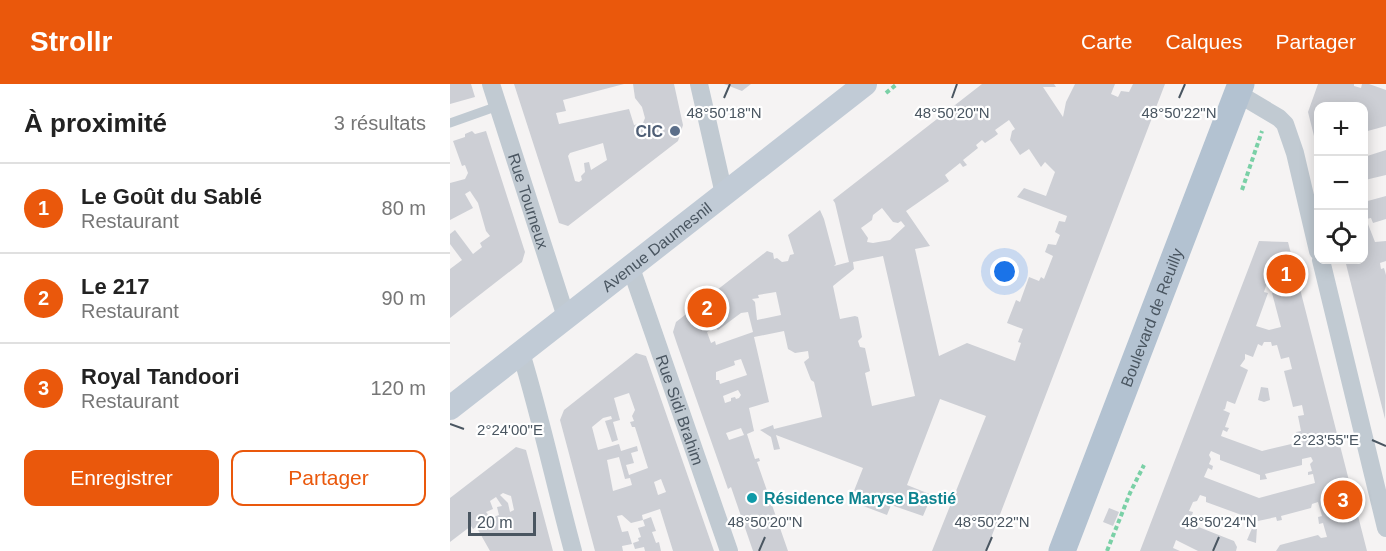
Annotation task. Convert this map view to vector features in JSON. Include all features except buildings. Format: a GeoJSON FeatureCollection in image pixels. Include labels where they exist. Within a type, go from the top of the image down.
{"type":"FeatureCollection","features":[{"type":"Feature","properties":{"kind":"main road","name":"Avenue Daumesnil"},"geometry":{"type":"LineString","coordinates":[[450,408],[865,84]]}},
{"type":"Feature","properties":{"kind":"main road","name":"Boulevard de Reuilly"},"geometry":{"type":"LineString","coordinates":[[1062,551],[1239,89]]}},
{"type":"Feature","properties":{"kind":"street","name":"Rue Tourneux"},"geometry":{"type":"LineString","coordinates":[[491,84],[566,317]]}},
{"type":"Feature","properties":{"kind":"street"},"geometry":{"type":"LineString","coordinates":[[699,84],[724,194]]}},
{"type":"Feature","properties":{"kind":"street"},"geometry":{"type":"LineString","coordinates":[[1239,89],[1285,124],[1295,153],[1314,234]]}},
{"type":"Feature","properties":{"kind":"street"},"geometry":{"type":"LineString","coordinates":[[1322,264],[1386,528]]}},
{"type":"Feature","properties":{"kind":"street","name":"Rue Sidi Brahim"},"geometry":{"type":"LineString","coordinates":[[630,268],[729,551]]}},
{"type":"Feature","properties":{"kind":"street"},"geometry":{"type":"LineString","coordinates":[[521,353],[573,551]]}},
{"type":"Feature","properties":{"kind":"lane"},"geometry":{"type":"LineString","coordinates":[[450,123],[498,106]]}},
{"type":"Feature","properties":{"kind":"path"},"geometry":{"type":"LineString","coordinates":[[1242,190],[1264,124]]}},
{"type":"Feature","properties":{"kind":"path"},"geometry":{"type":"LineString","coordinates":[[1107,551],[1144,465]]}},
{"type":"Feature","properties":{"kind":"place","name":"CIC"},"geometry":{"type":"Point","coordinates":[675,131]}},
{"type":"Feature","properties":{"kind":"place","name":"Le Goût du Sablé"},"geometry":{"type":"Point","coordinates":[1286,274]}},
{"type":"Feature","properties":{"kind":"place","name":"Le 217"},"geometry":{"type":"Point","coordinates":[707,308]}},
{"type":"Feature","properties":{"kind":"place","name":"Résidence Maryse Bastié"},"geometry":{"type":"Point","coordinates":[752,498]}},
{"type":"Feature","properties":{"kind":"place","name":"Royal Tandoori"},"geometry":{"type":"Point","coordinates":[1343,500]}}]}
